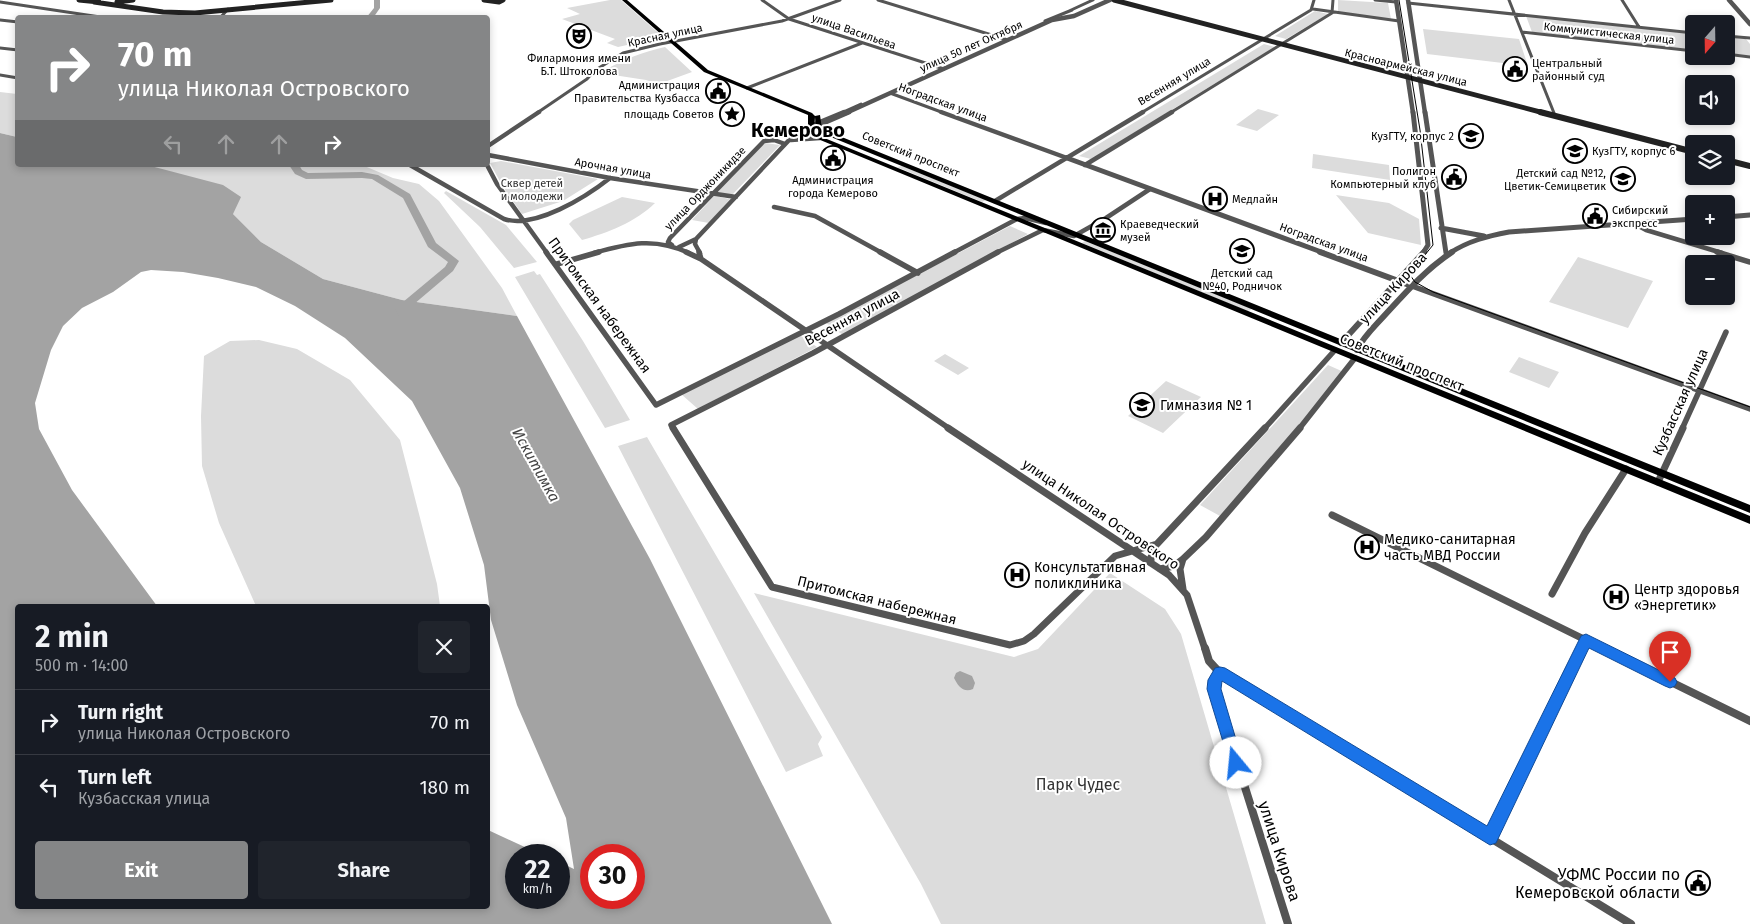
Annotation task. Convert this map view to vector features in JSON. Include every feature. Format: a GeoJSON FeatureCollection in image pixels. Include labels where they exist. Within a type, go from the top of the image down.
{"type":"FeatureCollection","features":[{"type":"Feature","properties":{"kind":"main road"},"geometry":{"type":"LineString","coordinates":[[79,0],[128,2],[173,13],[331,0]]}},
{"type":"Feature","properties":{"kind":"main road"},"geometry":{"type":"LineString","coordinates":[[95,1],[109,3],[128,2],[152,9],[188,12],[227,10],[319,0]]}},
{"type":"Feature","properties":{"kind":"main road"},"geometry":{"type":"LineString","coordinates":[[484,0],[500,1]]}},
{"type":"Feature","properties":{"kind":"main road","name":"Советский проспект"},"geometry":{"type":"LineString","coordinates":[[624,0],[674,41]]}},
{"type":"Feature","properties":{"kind":"main road","name":"Советский проспект"},"geometry":{"type":"LineString","coordinates":[[630,0],[706,71],[810,114],[821,132],[995,201],[1045,226],[1338,346],[1626,469],[1660,478],[1750,509]]}},
{"type":"Feature","properties":{"kind":"main road","name":"Красноармейская улица"},"geometry":{"type":"LineString","coordinates":[[1112,0],[1265,39]]}},
{"type":"Feature","properties":{"kind":"main road","name":"Красноармейская улица"},"geometry":{"type":"LineString","coordinates":[[1123,0],[1283,44],[1685,148]]}},
{"type":"Feature","properties":{"kind":"main road"},"geometry":{"type":"LineString","coordinates":[[143,3],[152,9]]}},
{"type":"Feature","properties":{"kind":"main road","name":"Красноармейская улица"},"geometry":{"type":"LineString","coordinates":[[1420,80],[1685,148]]}},
{"type":"Feature","properties":{"kind":"main road","name":"Советский проспект"},"geometry":{"type":"LineString","coordinates":[[816,125],[812,134],[820,138],[1017,219],[1078,235],[1249,310]]}},
{"type":"Feature","properties":{"kind":"main road"},"geometry":{"type":"LineString","coordinates":[[876,161],[884,161],[886,158],[884,156]]}},
{"type":"Feature","properties":{"kind":"main road"},"geometry":{"type":"LineString","coordinates":[[1735,161],[1750,165]]}},
{"type":"Feature","properties":{"kind":"main road"},"geometry":{"type":"LineString","coordinates":[[896,170],[894,168],[895,165],[906,165]]}},
{"type":"Feature","properties":{"kind":"main road","name":"Советский проспект"},"geometry":{"type":"LineString","coordinates":[[1356,354],[1660,478],[1750,520]]}},
{"type":"Feature","properties":{"kind":"street","name":"улица Васильева"},"geometry":{"type":"LineString","coordinates":[[762,0],[789,19],[942,69]]}},
{"type":"Feature","properties":{"kind":"street","name":"Красная улица"},"geometry":{"type":"LineString","coordinates":[[490,145],[618,55],[674,41],[789,19],[840,0]]}},
{"type":"Feature","properties":{"kind":"street"},"geometry":{"type":"LineString","coordinates":[[878,0],[1007,39]]}},
{"type":"Feature","properties":{"kind":"street","name":"улица 50 лет Октября"},"geometry":{"type":"LineString","coordinates":[[816,125],[1093,0]]}},
{"type":"Feature","properties":{"kind":"street","name":"улица 50 лет Октября"},"geometry":{"type":"LineString","coordinates":[[1007,39],[1052,20],[1074,16],[1112,0]]}},
{"type":"Feature","properties":{"kind":"street"},"geometry":{"type":"LineString","coordinates":[[1314,0],[1312,9],[1399,21]]}},
{"type":"Feature","properties":{"kind":"street"},"geometry":{"type":"LineString","coordinates":[[1332,13],[1333,0]]}},
{"type":"Feature","properties":{"kind":"street"},"geometry":{"type":"LineString","coordinates":[[1151,564],[1152,550],[1156,544],[1290,402],[1398,279],[1421,257],[1428,244],[1416,129],[1396,1],[1375,0]]}},
{"type":"Feature","properties":{"kind":"street"},"geometry":{"type":"LineString","coordinates":[[1509,0],[1554,113]]}},
{"type":"Feature","properties":{"kind":"street"},"geometry":{"type":"LineString","coordinates":[[1622,0],[1639,27]]}},
{"type":"Feature","properties":{"kind":"street"},"geometry":{"type":"LineString","coordinates":[[1729,0],[1750,24]]}},
{"type":"Feature","properties":{"kind":"street"},"geometry":{"type":"LineString","coordinates":[[0,2],[89,15]]}},
{"type":"Feature","properties":{"kind":"street"},"geometry":{"type":"LineString","coordinates":[[1408,2],[1446,253]]}},
{"type":"Feature","properties":{"kind":"street","name":"Коммунистическая улица"},"geometry":{"type":"LineString","coordinates":[[1408,2],[1685,31]]}},
{"type":"Feature","properties":{"kind":"street","name":"Весенняя улица"},"geometry":{"type":"LineString","coordinates":[[995,201],[1312,9]]}},
{"type":"Feature","properties":{"kind":"street"},"geometry":{"type":"LineString","coordinates":[[223,15],[227,10]]}},
{"type":"Feature","properties":{"kind":"street"},"geometry":{"type":"LineString","coordinates":[[1072,10],[1065,14],[1074,16]]}},
{"type":"Feature","properties":{"kind":"street","name":"Весенняя улица"},"geometry":{"type":"LineString","coordinates":[[1085,165],[1332,13]]}},
{"type":"Feature","properties":{"kind":"street"},"geometry":{"type":"LineString","coordinates":[[0,20],[15,22]]}},
{"type":"Feature","properties":{"kind":"street","name":"Коммунистическая улица"},"geometry":{"type":"LineString","coordinates":[[1522,32],[1685,50]]}},
{"type":"Feature","properties":{"kind":"street"},"geometry":{"type":"LineString","coordinates":[[1735,37],[1750,38]]}},
{"type":"Feature","properties":{"kind":"street"},"geometry":{"type":"LineString","coordinates":[[750,88],[862,43]]}},
{"type":"Feature","properties":{"kind":"street"},"geometry":{"type":"LineString","coordinates":[[0,48],[15,50]]}},
{"type":"Feature","properties":{"kind":"street"},"geometry":{"type":"LineString","coordinates":[[1735,55],[1750,57]]}},
{"type":"Feature","properties":{"kind":"street","name":"улица 50 лет Октября"},"geometry":{"type":"LineString","coordinates":[[816,125],[890,94],[942,69]]}},
{"type":"Feature","properties":{"kind":"street"},"geometry":{"type":"LineString","coordinates":[[0,75],[15,78]]}},
{"type":"Feature","properties":{"kind":"street","name":"Ноградская улица"},"geometry":{"type":"LineString","coordinates":[[890,94],[1750,409]]}},
{"type":"Feature","properties":{"kind":"street"},"geometry":{"type":"LineString","coordinates":[[679,247],[696,239],[786,142],[816,125]]}},
{"type":"Feature","properties":{"kind":"street"},"geometry":{"type":"LineString","coordinates":[[786,142],[820,138]]}},
{"type":"Feature","properties":{"kind":"street","name":"улица Орджоникидзе"},"geometry":{"type":"LineString","coordinates":[[701,259],[672,245],[668,242],[670,238],[764,141],[786,142]]}},
{"type":"Feature","properties":{"kind":"street","name":"Арочная улица"},"geometry":{"type":"LineString","coordinates":[[490,155],[610,178],[736,197]]}},
{"type":"Feature","properties":{"kind":"street"},"geometry":{"type":"LineString","coordinates":[[413,167],[512,222],[524,220],[570,204],[595,190],[610,178]]}},
{"type":"Feature","properties":{"kind":"street","name":"Притомская набережная"},"geometry":{"type":"LineString","coordinates":[[488,167],[497,184],[557,264],[656,405]]}},
{"type":"Feature","properties":{"kind":"street"},"geometry":{"type":"LineString","coordinates":[[1078,235],[1150,189]]}},
{"type":"Feature","properties":{"kind":"street"},"geometry":{"type":"LineString","coordinates":[[774,207],[815,216],[918,273]]}},
{"type":"Feature","properties":{"kind":"street"},"geometry":{"type":"LineString","coordinates":[[1735,216],[1750,215]]}},
{"type":"Feature","properties":{"kind":"street","name":"Весенняя улица"},"geometry":{"type":"LineString","coordinates":[[656,405],[806,331],[1017,219]]}},
{"type":"Feature","properties":{"kind":"street","name":"улица Кирова"},"geometry":{"type":"LineString","coordinates":[[1160,569],[1174,566],[1206,537],[1320,404],[1356,354],[1360,343],[1412,286],[1446,253],[1484,236],[1509,232],[1685,220]]}},
{"type":"Feature","properties":{"kind":"street"},"geometry":{"type":"LineString","coordinates":[[1633,223],[1646,230]]}},
{"type":"Feature","properties":{"kind":"street"},"geometry":{"type":"LineString","coordinates":[[1620,224],[1646,230],[1750,262]]}},
{"type":"Feature","properties":{"kind":"street","name":"Весенняя улица"},"geometry":{"type":"LineString","coordinates":[[671,425],[827,346],[1045,226]]}},
{"type":"Feature","properties":{"kind":"street"},"geometry":{"type":"LineString","coordinates":[[1441,228],[1484,236]]}},
{"type":"Feature","properties":{"kind":"street"},"geometry":{"type":"LineString","coordinates":[[696,239],[695,244],[701,259]]}},
{"type":"Feature","properties":{"kind":"street"},"geometry":{"type":"LineString","coordinates":[[557,264],[630,244],[672,245]]}},
{"type":"Feature","properties":{"kind":"street","name":"улица Николая Островского"},"geometry":{"type":"LineString","coordinates":[[701,259],[827,346],[1160,569],[1183,589],[1195,614],[1210,662],[1220,673],[1631,924]]}},
{"type":"Feature","properties":{"kind":"street","name":"Кузбасская улица"},"geometry":{"type":"LineString","coordinates":[[1660,478],[1726,332]]}},
{"type":"Feature","properties":{"kind":"street","name":"Притомская набережная"},"geometry":{"type":"LineString","coordinates":[[671,425],[772,587],[1010,645],[1024,641],[1034,634],[1115,556],[1130,550]]}},
{"type":"Feature","properties":{"kind":"street"},"geometry":{"type":"LineString","coordinates":[[1552,594],[1585,533],[1626,469]]}},
{"type":"Feature","properties":{"kind":"street"},"geometry":{"type":"LineString","coordinates":[[1332,515],[1750,721]]}},
{"type":"Feature","properties":{"kind":"street"},"geometry":{"type":"LineString","coordinates":[[1130,550],[1156,544]]}},
{"type":"Feature","properties":{"kind":"street"},"geometry":{"type":"LineString","coordinates":[[1183,559],[1180,569],[1183,589]]}},
{"type":"Feature","properties":{"kind":"street"},"geometry":{"type":"LineString","coordinates":[[1490,837],[1586,640]]}},
{"type":"Feature","properties":{"kind":"street","name":"улица Кирова"},"geometry":{"type":"LineString","coordinates":[[1220,673],[1214,689],[1288,924]]}},
{"type":"Feature","properties":{"kind":"green space"},"geometry":{"type":"Polygon","coordinates":[[[610,0],[621,0],[663,37],[618,47],[607,43],[615,39],[562,19],[580,14],[567,8],[610,0]]]}},
{"type":"Feature","properties":{"kind":"green space"},"geometry":{"type":"Polygon","coordinates":[[[1338,0],[1388,3],[1391,19],[1338,13],[1338,0]]]}},
{"type":"Feature","properties":{"kind":"green space"},"geometry":{"type":"Polygon","coordinates":[[[1315,11],[1328,14],[1286,39],[1275,36],[1315,11]]]}},
{"type":"Feature","properties":{"kind":"green space"},"geometry":{"type":"Polygon","coordinates":[[[1526,16],[1685,33],[1685,49],[1532,32],[1526,16]]]}},
{"type":"Feature","properties":{"kind":"green space"},"geometry":{"type":"Polygon","coordinates":[[[1423,29],[1519,39],[1528,66],[1427,54],[1423,29]]]}},
{"type":"Feature","properties":{"kind":"green space"},"geometry":{"type":"Polygon","coordinates":[[[1735,38],[1746,39],[1750,44],[1750,56],[1735,54],[1735,38]]]}},
{"type":"Feature","properties":{"kind":"green space"},"geometry":{"type":"Polygon","coordinates":[[[1264,44],[1275,47],[1091,159],[1079,156],[1264,44]]]}},
{"type":"Feature","properties":{"kind":"green space"},"geometry":{"type":"Polygon","coordinates":[[[665,47],[692,72],[659,84],[607,74],[604,71],[633,56],[665,47]]]}},
{"type":"Feature","properties":{"kind":"green space"},"geometry":{"type":"Polygon","coordinates":[[[0,92],[15,94],[15,137],[0,133],[0,92]]]}},
{"type":"Feature","properties":{"kind":"green space"},"geometry":{"type":"Polygon","coordinates":[[[1258,109],[1279,115],[1257,131],[1236,125],[1258,109]]]}},
{"type":"Feature","properties":{"kind":"green space"},"geometry":{"type":"Polygon","coordinates":[[[765,143],[780,145],[732,195],[716,192],[765,143]]]}},
{"type":"Feature","properties":{"kind":"green space"},"geometry":{"type":"Polygon","coordinates":[[[1313,154],[1389,165],[1390,180],[1312,168],[1313,154]]]}},
{"type":"Feature","properties":{"kind":"green space","name":"Сквер детей и молодежи"},"geometry":{"type":"Polygon","coordinates":[[[501,161],[598,179],[563,201],[522,214],[503,187],[490,163],[501,161]]]}},
{"type":"Feature","properties":{"kind":"green space"},"geometry":{"type":"Polygon","coordinates":[[[902,166],[986,200],[982,202],[897,167],[902,166]]]}},
{"type":"Feature","properties":{"kind":"green space"},"geometry":{"type":"Polygon","coordinates":[[[151,167],[367,167],[393,178],[419,184],[439,201],[502,288],[517,316],[402,300],[323,279],[261,242],[233,214],[151,167]]]}},
{"type":"Feature","properties":{"kind":"green space"},"geometry":{"type":"Polygon","coordinates":[[[446,191],[506,225],[537,262],[514,268],[480,227],[444,193],[446,191]]]}},
{"type":"Feature","properties":{"kind":"green space"},"geometry":{"type":"Polygon","coordinates":[[[1336,195],[1389,203],[1419,219],[1421,245],[1368,233],[1336,195]]]}},
{"type":"Feature","properties":{"kind":"green space"},"geometry":{"type":"Polygon","coordinates":[[[714,196],[730,199],[709,223],[692,220],[714,196]]]}},
{"type":"Feature","properties":{"kind":"green space"},"geometry":{"type":"Polygon","coordinates":[[[622,197],[655,203],[639,216],[621,226],[582,240],[569,224],[573,220],[622,197]]]}},
{"type":"Feature","properties":{"kind":"green space"},"geometry":{"type":"Polygon","coordinates":[[[1010,226],[1028,234],[843,335],[826,323],[1010,226]]]}},
{"type":"Feature","properties":{"kind":"green space"},"geometry":{"type":"Polygon","coordinates":[[[1085,241],[1251,310],[1247,311],[1082,243],[1085,241]]]}},
{"type":"Feature","properties":{"kind":"green space"},"geometry":{"type":"Polygon","coordinates":[[[1578,257],[1653,281],[1628,328],[1549,302],[1578,257]]]}},
{"type":"Feature","properties":{"kind":"green space"},"geometry":{"type":"Polygon","coordinates":[[[534,271],[537,275],[540,274],[630,420],[605,428],[515,277],[534,271]]]}},
{"type":"Feature","properties":{"kind":"green space"},"geometry":{"type":"Polygon","coordinates":[[[798,334],[817,347],[698,409],[681,394],[798,334]]]}},
{"type":"Feature","properties":{"kind":"green space"},"geometry":{"type":"Polygon","coordinates":[[[259,340],[297,349],[350,380],[400,440],[437,584],[440,604],[255,604],[219,523],[202,466],[201,416],[204,356],[230,341],[259,340]]]}},
{"type":"Feature","properties":{"kind":"green space"},"geometry":{"type":"Polygon","coordinates":[[[945,354],[969,368],[958,375],[934,361],[945,354]]]}},
{"type":"Feature","properties":{"kind":"green space"},"geometry":{"type":"Polygon","coordinates":[[[1519,357],[1559,372],[1549,388],[1509,372],[1519,357]]]}},
{"type":"Feature","properties":{"kind":"green space"},"geometry":{"type":"Polygon","coordinates":[[[1328,365],[1346,373],[1220,516],[1200,505],[1328,365]]]}},
{"type":"Feature","properties":{"kind":"green space"},"geometry":{"type":"Polygon","coordinates":[[[1166,381],[1201,397],[1163,433],[1128,416],[1166,381]]]}},
{"type":"Feature","properties":{"kind":"green space"},"geometry":{"type":"Polygon","coordinates":[[[647,437],[822,737],[818,744],[823,756],[786,772],[618,446],[647,437]]]}},
{"type":"Feature","properties":{"kind":"green space","name":"Парк Чудес"},"geometry":{"type":"Polygon","coordinates":[[[1110,573],[1165,609],[1181,634],[1266,924],[941,924],[921,884],[754,593],[1014,657],[1038,649],[1110,573]]]}},
{"type":"Feature","properties":{"kind":"water"},"geometry":{"type":"Polygon","coordinates":[[[0,133],[15,137],[15,167],[155,167],[223,185],[241,197],[233,214],[261,242],[323,279],[402,300],[517,316],[650,559],[832,924],[0,924],[0,133]],[[151,270],[141,272],[113,292],[82,308],[63,326],[51,350],[35,403],[39,429],[72,490],[156,604],[15,604],[15,909],[490,909],[490,831],[518,844],[505,844],[505,909],[570,909],[570,867],[574,869],[566,818],[517,705],[491,620],[484,565],[460,488],[412,401],[345,338],[295,306],[256,287],[183,272],[151,270]]]}},
{"type":"Feature","properties":{"kind":"water"},"geometry":{"type":"Polygon","coordinates":[[[960,671],[972,676],[975,683],[973,689],[966,690],[957,684],[954,678],[956,673],[960,671]]]}},
{"type":"Feature","properties":{"kind":"waterway","name":"Искитимка"},"geometry":{"type":"LineString","coordinates":[[371,15],[377,8],[377,0]]}},
{"type":"Feature","properties":{"kind":"waterway","name":"Искитимка"},"geometry":{"type":"LineString","coordinates":[[295,167],[298,172],[306,176],[362,175],[375,177],[407,196],[432,245],[454,261],[449,269],[401,309],[403,315]]}},
{"type":"Feature","properties":{"kind":"tram line"},"geometry":{"type":"LineString","coordinates":[[1399,0],[1420,130],[1433,245],[1411,272],[1410,275],[1415,282],[1433,292],[1750,407]]}},
{"type":"Feature","properties":{"kind":"place","name":"Филармония имени Б.Т. Штоколова"},"geometry":{"type":"Point","coordinates":[579,36]}},
{"type":"Feature","properties":{"kind":"place","name":"Центральный районный суд"},"geometry":{"type":"Point","coordinates":[1515,69]}},
{"type":"Feature","properties":{"kind":"place","name":"Администрация Правительства Кузбасса"},"geometry":{"type":"Point","coordinates":[718,91]}},
{"type":"Feature","properties":{"kind":"place","name":"площадь Советов"},"geometry":{"type":"Point","coordinates":[732,114]}},
{"type":"Feature","properties":{"kind":"place","name":"КузГТУ, корпус 2"},"geometry":{"type":"Point","coordinates":[1471,136]}},
{"type":"Feature","properties":{"kind":"place","name":"КузГТУ, корпус 6"},"geometry":{"type":"Point","coordinates":[1575,151]}},
{"type":"Feature","properties":{"kind":"place","name":"Администрация города Кемерово"},"geometry":{"type":"Point","coordinates":[833,158]}},
{"type":"Feature","properties":{"kind":"place","name":"Полигон Компьютерный клуб"},"geometry":{"type":"Point","coordinates":[1454,177]}},
{"type":"Feature","properties":{"kind":"place","name":"Детский сад №12, Цветик-Семицветик"},"geometry":{"type":"Point","coordinates":[1623,179]}},
{"type":"Feature","properties":{"kind":"place","name":"Медлайн"},"geometry":{"type":"Point","coordinates":[1215,199]}},
{"type":"Feature","properties":{"kind":"place","name":"Сибирский экспресс"},"geometry":{"type":"Point","coordinates":[1595,216]}},
{"type":"Feature","properties":{"kind":"place","name":"Краеведческий музей"},"geometry":{"type":"Point","coordinates":[1103,230]}},
{"type":"Feature","properties":{"kind":"place","name":"Детский сад №40, Родничок"},"geometry":{"type":"Point","coordinates":[1242,251]}},
{"type":"Feature","properties":{"kind":"place","name":"Гимназия № 1"},"geometry":{"type":"Point","coordinates":[1142,405]}},
{"type":"Feature","properties":{"kind":"place","name":"Медико-санитарная часть МВД России"},"geometry":{"type":"Point","coordinates":[1367,547]}},
{"type":"Feature","properties":{"kind":"place","name":"Консультативная поликлиника"},"geometry":{"type":"Point","coordinates":[1017,575]}},
{"type":"Feature","properties":{"kind":"place","name":"Центр здоровья «Энергетик»"},"geometry":{"type":"Point","coordinates":[1616,597]}},
{"type":"Feature","properties":{"kind":"place","name":"УФМС России по Кемеровской области"},"geometry":{"type":"Point","coordinates":[1698,883]}},
{"type":"Feature","properties":{"kind":"district","name":"Кемерово"},"geometry":{"type":"Point","coordinates":[798,130]}},
{"type":"Feature","properties":{"kind":"route"},"geometry":{"type":"LineString","coordinates":[[1236,763],[1214,689],[1220,673],[1490,837],[1586,640],[1670,682]]}}]}
